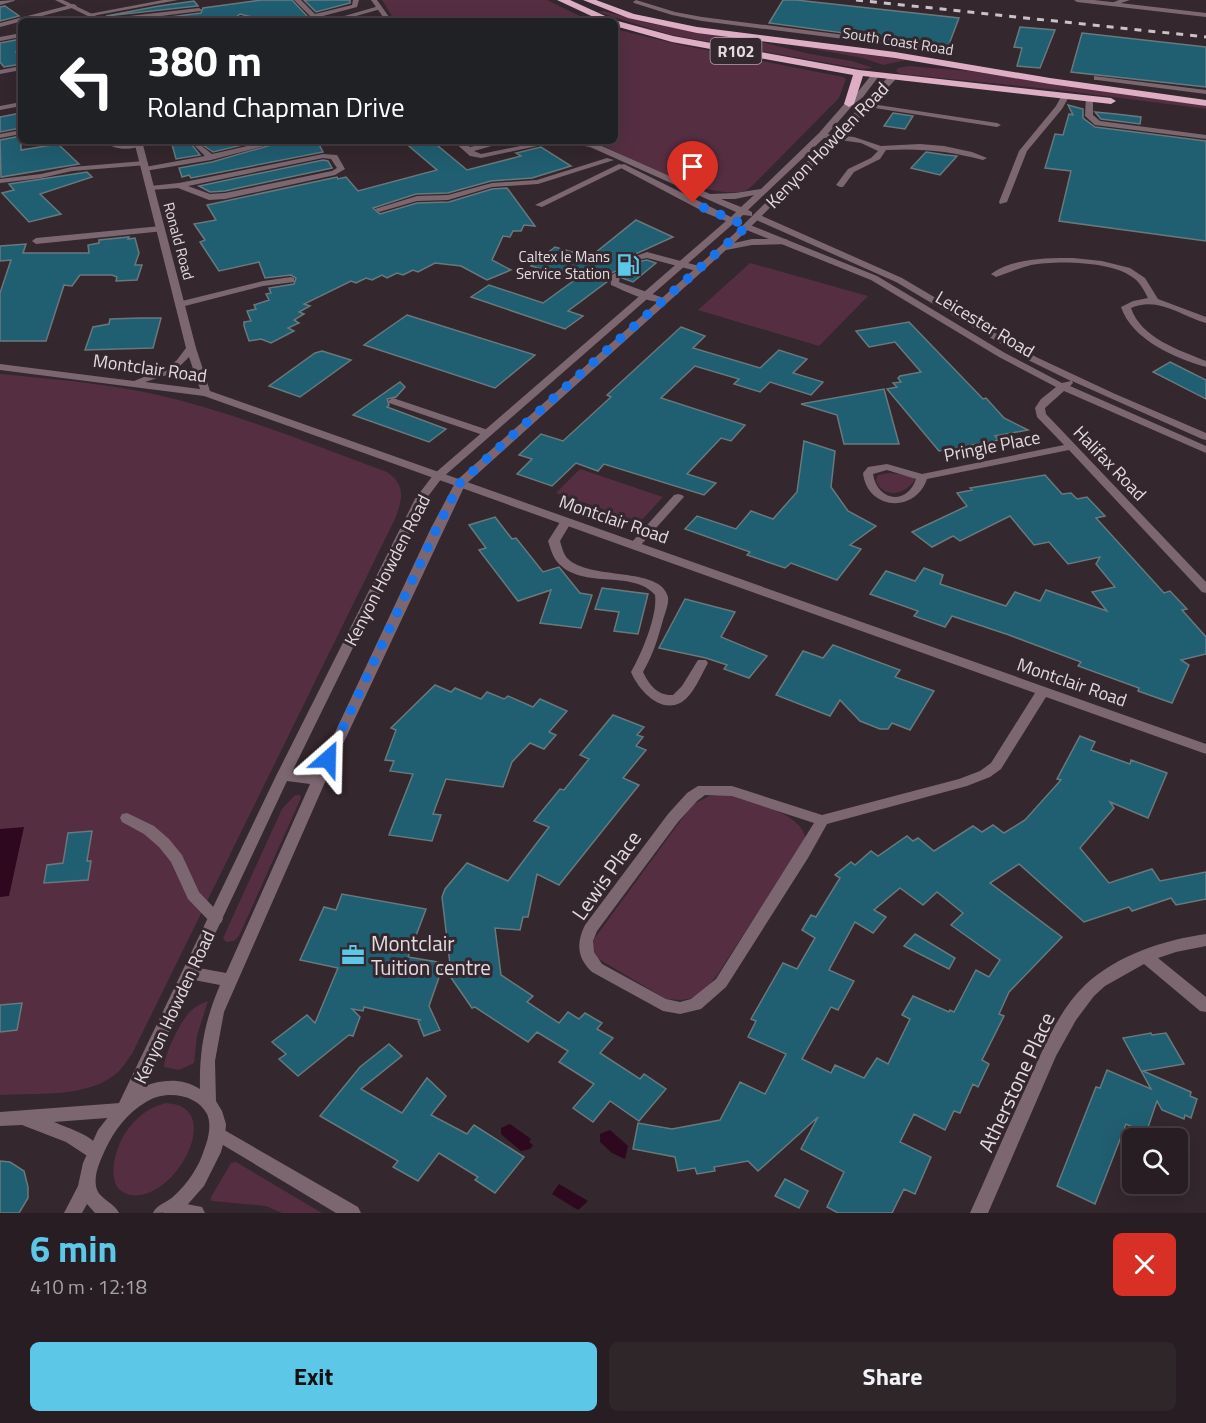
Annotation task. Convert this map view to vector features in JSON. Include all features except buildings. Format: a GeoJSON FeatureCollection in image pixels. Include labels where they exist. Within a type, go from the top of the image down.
{"type":"FeatureCollection","features":[{"type":"Feature","properties":{"kind":"highway"},"geometry":{"type":"LineString","coordinates":[[562,0],[603,18]]}},
{"type":"Feature","properties":{"kind":"highway","name":"South Coast Road"},"geometry":{"type":"LineString","coordinates":[[588,0],[657,22],[895,55],[1206,103]]}},
{"type":"Feature","properties":{"kind":"highway","name":"South Coast Road"},"geometry":{"type":"LineString","coordinates":[[618,24],[672,39],[859,73],[879,72],[892,78],[1066,95],[1206,114]]}},
{"type":"Feature","properties":{"kind":"highway"},"geometry":{"type":"LineString","coordinates":[[748,36],[861,61],[879,72],[912,63],[972,68]]}},
{"type":"Feature","properties":{"kind":"highway"},"geometry":{"type":"LineString","coordinates":[[849,104],[859,73]]}},
{"type":"Feature","properties":{"kind":"street"},"geometry":{"type":"LineString","coordinates":[[0,3],[12,0]]}},
{"type":"Feature","properties":{"kind":"street"},"geometry":{"type":"LineString","coordinates":[[58,0],[71,5],[91,18],[176,0]]}},
{"type":"Feature","properties":{"kind":"street"},"geometry":{"type":"LineString","coordinates":[[297,0],[316,18]]}},
{"type":"Feature","properties":{"kind":"street"},"geometry":{"type":"LineString","coordinates":[[320,18],[355,6],[356,0]]}},
{"type":"Feature","properties":{"kind":"street"},"geometry":{"type":"LineString","coordinates":[[374,0],[386,18]]}},
{"type":"Feature","properties":{"kind":"street"},"geometry":{"type":"LineString","coordinates":[[1077,0],[1206,15]]}},
{"type":"Feature","properties":{"kind":"street"},"geometry":{"type":"LineString","coordinates":[[1112,4],[1127,0]]}},
{"type":"Feature","properties":{"kind":"street"},"geometry":{"type":"LineString","coordinates":[[636,2],[684,16],[946,50]]}},
{"type":"Feature","properties":{"kind":"street"},"geometry":{"type":"LineString","coordinates":[[0,20],[71,5]]}},
{"type":"Feature","properties":{"kind":"street"},"geometry":{"type":"LineString","coordinates":[[27,18],[71,5]]}},
{"type":"Feature","properties":{"kind":"street"},"geometry":{"type":"LineString","coordinates":[[341,18],[379,8]]}},
{"type":"Feature","properties":{"kind":"street"},"geometry":{"type":"LineString","coordinates":[[122,18],[199,10]]}},
{"type":"Feature","properties":{"kind":"street"},"geometry":{"type":"LineString","coordinates":[[0,26],[18,21]]}},
{"type":"Feature","properties":{"kind":"street"},"geometry":{"type":"LineString","coordinates":[[748,36],[757,27]]}},
{"type":"Feature","properties":{"kind":"street"},"geometry":{"type":"LineString","coordinates":[[0,39],[18,36]]}},
{"type":"Feature","properties":{"kind":"street"},"geometry":{"type":"LineString","coordinates":[[0,72],[18,69]]}},
{"type":"Feature","properties":{"kind":"street","name":"Kenyon Howden Road"},"geometry":{"type":"LineString","coordinates":[[87,1187],[89,1169],[102,1136],[124,1107],[283,776],[421,499],[438,476],[732,221],[822,135],[879,72]]}},
{"type":"Feature","properties":{"kind":"street","name":"Kenyon Howden Road"},"geometry":{"type":"LineString","coordinates":[[219,1134],[217,1117],[208,1102],[207,1061],[216,1012],[319,780],[460,483],[758,217],[892,78]]}},
{"type":"Feature","properties":{"kind":"street"},"geometry":{"type":"LineString","coordinates":[[1097,78],[1206,92]]}},
{"type":"Feature","properties":{"kind":"street"},"geometry":{"type":"LineString","coordinates":[[1003,202],[1023,152],[1066,95]]}},
{"type":"Feature","properties":{"kind":"street"},"geometry":{"type":"LineString","coordinates":[[1089,98],[1089,116],[1098,123],[1206,137]]}},
{"type":"Feature","properties":{"kind":"street"},"geometry":{"type":"LineString","coordinates":[[0,108],[18,105]]}},
{"type":"Feature","properties":{"kind":"street"},"geometry":{"type":"LineString","coordinates":[[868,105],[997,125]]}},
{"type":"Feature","properties":{"kind":"street"},"geometry":{"type":"LineString","coordinates":[[0,136],[18,133]]}},
{"type":"Feature","properties":{"kind":"street"},"geometry":{"type":"LineString","coordinates":[[822,135],[867,142],[881,148],[933,145],[983,158]]}},
{"type":"Feature","properties":{"kind":"street"},"geometry":{"type":"LineString","coordinates":[[112,144],[115,146],[130,144]]}},
{"type":"Feature","properties":{"kind":"street","name":"Ronald Road"},"geometry":{"type":"LineString","coordinates":[[138,144],[191,348],[206,393]]}},
{"type":"Feature","properties":{"kind":"street"},"geometry":{"type":"LineString","coordinates":[[198,144],[211,158]]}},
{"type":"Feature","properties":{"kind":"street"},"geometry":{"type":"LineString","coordinates":[[0,181],[41,176],[78,168],[144,166],[211,158],[267,144]]}},
{"type":"Feature","properties":{"kind":"street"},"geometry":{"type":"LineString","coordinates":[[460,144],[473,154],[484,156],[542,144]]}},
{"type":"Feature","properties":{"kind":"street"},"geometry":{"type":"LineString","coordinates":[[468,150],[494,144]]}},
{"type":"Feature","properties":{"kind":"street","name":"Leicester Road"},"geometry":{"type":"LineString","coordinates":[[582,144],[732,221],[892,287],[1002,355],[1063,387],[1206,450]]}},
{"type":"Feature","properties":{"kind":"street","name":"Leicester Road"},"geometry":{"type":"LineString","coordinates":[[588,144],[899,280],[990,335],[1074,379],[1206,437]]}},
{"type":"Feature","properties":{"kind":"street"},"geometry":{"type":"LineString","coordinates":[[840,185],[854,167],[880,157],[881,148]]}},
{"type":"Feature","properties":{"kind":"street"},"geometry":{"type":"LineString","coordinates":[[150,188],[179,185],[323,156],[334,157],[341,169],[335,173],[225,196],[209,197],[179,185]]}},
{"type":"Feature","properties":{"kind":"street"},"geometry":{"type":"LineString","coordinates":[[379,209],[417,199],[448,196],[492,185],[538,182],[610,160]]}},
{"type":"Feature","properties":{"kind":"street"},"geometry":{"type":"LineString","coordinates":[[539,205],[622,166]]}},
{"type":"Feature","properties":{"kind":"street"},"geometry":{"type":"LineString","coordinates":[[705,195],[735,196],[762,191]]}},
{"type":"Feature","properties":{"kind":"street"},"geometry":{"type":"LineString","coordinates":[[36,241],[161,229]]}},
{"type":"Feature","properties":{"kind":"street"},"geometry":{"type":"LineString","coordinates":[[724,248],[752,242],[786,242]]}},
{"type":"Feature","properties":{"kind":"street"},"geometry":{"type":"LineString","coordinates":[[637,257],[647,255],[700,269]]}},
{"type":"Feature","properties":{"kind":"street"},"geometry":{"type":"LineString","coordinates":[[996,274],[1052,260],[1102,264],[1135,274],[1143,281],[1154,301]]}},
{"type":"Feature","properties":{"kind":"street"},"geometry":{"type":"LineString","coordinates":[[615,276],[614,283],[646,296],[664,300]]}},
{"type":"Feature","properties":{"kind":"street"},"geometry":{"type":"LineString","coordinates":[[180,304],[210,299],[273,281],[291,279]]}},
{"type":"Feature","properties":{"kind":"street"},"geometry":{"type":"LineString","coordinates":[[1206,320],[1173,305],[1154,301],[1132,303],[1126,307],[1126,315],[1133,324],[1159,343],[1206,364]]}},
{"type":"Feature","properties":{"kind":"street"},"geometry":{"type":"LineString","coordinates":[[617,321],[635,326]]}},
{"type":"Feature","properties":{"kind":"street"},"geometry":{"type":"LineString","coordinates":[[132,382],[164,373],[180,365],[191,348]]}},
{"type":"Feature","properties":{"kind":"street","name":"Montclair Road"},"geometry":{"type":"LineString","coordinates":[[0,367],[206,393],[1206,749]]}},
{"type":"Feature","properties":{"kind":"street"},"geometry":{"type":"LineString","coordinates":[[560,370],[577,377]]}},
{"type":"Feature","properties":{"kind":"street","name":"Halifax Road"},"geometry":{"type":"LineString","coordinates":[[1074,379],[1040,408],[1041,415],[1206,589]]}},
{"type":"Feature","properties":{"kind":"street"},"geometry":{"type":"LineString","coordinates":[[393,401],[487,434]]}},
{"type":"Feature","properties":{"kind":"street","name":"Pringle Place"},"geometry":{"type":"LineString","coordinates":[[922,477],[915,494],[899,500],[883,497],[871,487],[867,480],[868,473],[879,467],[896,468],[922,477],[1069,447]]}},
{"type":"Feature","properties":{"kind":"street"},"geometry":{"type":"LineString","coordinates":[[635,545],[678,497]]}},
{"type":"Feature","properties":{"kind":"street"},"geometry":{"type":"LineString","coordinates":[[566,521],[554,541],[555,548],[569,566],[586,574],[642,581],[654,586],[661,595],[662,603],[651,648],[638,672],[646,688],[662,699],[677,699],[687,689],[702,663]]}},
{"type":"Feature","properties":{"kind":"street","name":"Halifax Road"},"geometry":{"type":"LineString","coordinates":[[1191,573],[1206,584]]}},
{"type":"Feature","properties":{"kind":"street"},"geometry":{"type":"LineString","coordinates":[[822,820],[962,783],[985,774],[1005,755],[1043,691]]}},
{"type":"Feature","properties":{"kind":"street"},"geometry":{"type":"LineString","coordinates":[[283,776],[319,780]]}},
{"type":"Feature","properties":{"kind":"street","name":"Lewis Place"},"geometry":{"type":"LineString","coordinates":[[703,790],[732,790],[822,820],[721,983],[696,1004],[680,1008],[663,1005],[615,980],[590,961],[586,952],[586,941],[590,929],[660,836],[692,797],[703,790]]}},
{"type":"Feature","properties":{"kind":"street"},"geometry":{"type":"LineString","coordinates":[[127,818],[149,830],[164,843],[177,859],[193,895],[216,919]]}},
{"type":"Feature","properties":{"kind":"street","name":"Atherstone Place"},"geometry":{"type":"LineString","coordinates":[[979,1213],[1051,1051],[1073,1011],[1091,989],[1116,971],[1146,957],[1172,946],[1206,940]]}},
{"type":"Feature","properties":{"kind":"street"},"geometry":{"type":"LineString","coordinates":[[1146,957],[1206,1006]]}},
{"type":"Feature","properties":{"kind":"street"},"geometry":{"type":"LineString","coordinates":[[189,973],[230,980]]}},
{"type":"Feature","properties":{"kind":"street"},"geometry":{"type":"LineString","coordinates":[[0,1119],[124,1107],[143,1094],[176,1088],[194,1093],[208,1102]]}},
{"type":"Feature","properties":{"kind":"street"},"geometry":{"type":"LineString","coordinates":[[24,1118],[72,1137],[95,1153]]}},
{"type":"Feature","properties":{"kind":"street"},"geometry":{"type":"LineString","coordinates":[[166,1211],[181,1201],[194,1186],[209,1160],[219,1134],[352,1213]]}},
{"type":"Feature","properties":{"kind":"street"},"geometry":{"type":"LineString","coordinates":[[73,1213],[87,1187]]}},
{"type":"Feature","properties":{"kind":"street"},"geometry":{"type":"LineString","coordinates":[[87,1187],[95,1202],[110,1213]]}},
{"type":"Feature","properties":{"kind":"street"},"geometry":{"type":"LineString","coordinates":[[166,1211],[196,1213]]}},
{"type":"Feature","properties":{"kind":"shaded area"},"geometry":{"type":"Polygon","coordinates":[[[382,0],[547,0],[584,18],[393,18],[382,0]]]}},
{"type":"Feature","properties":{"kind":"shaded area"},"geometry":{"type":"Polygon","coordinates":[[[604,11],[647,23],[753,40],[810,54],[852,61],[873,68],[862,69],[671,35],[598,12],[604,11]]]}},
{"type":"Feature","properties":{"kind":"shaded area"},"geometry":{"type":"Polygon","coordinates":[[[618,30],[846,79],[839,98],[750,188],[744,191],[710,190],[646,166],[599,144],[618,144],[618,30]]]}},
{"type":"Feature","properties":{"kind":"shaded area"},"geometry":{"type":"Polygon","coordinates":[[[791,45],[907,60],[883,65],[863,58],[791,45]]]}},
{"type":"Feature","properties":{"kind":"shaded area"},"geometry":{"type":"Polygon","coordinates":[[[908,66],[969,71],[1206,106],[1206,109],[1059,90],[901,74],[896,71],[898,68],[908,66]]]}},
{"type":"Feature","properties":{"kind":"shaded area"},"geometry":{"type":"Polygon","coordinates":[[[750,263],[868,296],[819,346],[698,310],[750,263]]]}},
{"type":"Feature","properties":{"kind":"shaded area"},"geometry":{"type":"Polygon","coordinates":[[[0,374],[116,387],[184,401],[272,429],[387,472],[398,483],[401,494],[400,506],[395,519],[132,1054],[119,1071],[105,1081],[92,1087],[62,1093],[0,1095],[0,374]]]}},
{"type":"Feature","properties":{"kind":"shaded area"},"geometry":{"type":"Polygon","coordinates":[[[580,469],[663,497],[640,522],[556,493],[580,469]]]}},
{"type":"Feature","properties":{"kind":"shaded area"},"geometry":{"type":"Polygon","coordinates":[[[889,473],[912,476],[915,480],[906,489],[890,493],[884,491],[876,481],[878,475],[889,473]]]}},
{"type":"Feature","properties":{"kind":"shaded area"},"geometry":{"type":"Polygon","coordinates":[[[722,794],[757,803],[784,815],[802,830],[805,839],[718,974],[705,990],[693,998],[666,999],[597,958],[592,946],[594,939],[692,805],[709,796],[722,794]]]}},
{"type":"Feature","properties":{"kind":"shaded area"},"geometry":{"type":"Polygon","coordinates":[[[295,795],[300,795],[301,798],[239,936],[234,941],[226,942],[223,938],[282,809],[295,795]]]}},
{"type":"Feature","properties":{"kind":"shaded area"},"geometry":{"type":"Polygon","coordinates":[[[24,827],[9,896],[0,897],[0,829],[24,827]]]}},
{"type":"Feature","properties":{"kind":"shaded area"},"geometry":{"type":"Polygon","coordinates":[[[208,1001],[197,1036],[194,1063],[179,1070],[164,1067],[169,1047],[185,1018],[195,1008],[208,1001]]]}},
{"type":"Feature","properties":{"kind":"shaded area"},"geometry":{"type":"Polygon","coordinates":[[[166,1103],[184,1108],[192,1118],[194,1131],[191,1146],[173,1175],[160,1187],[146,1194],[131,1195],[116,1185],[114,1165],[116,1154],[124,1135],[133,1123],[150,1109],[166,1103]]]}},
{"type":"Feature","properties":{"kind":"shaded area"},"geometry":{"type":"Polygon","coordinates":[[[510,1124],[531,1139],[529,1142],[533,1145],[530,1149],[521,1151],[501,1134],[501,1128],[510,1124]]]}},
{"type":"Feature","properties":{"kind":"shaded area"},"geometry":{"type":"Polygon","coordinates":[[[610,1130],[628,1146],[625,1159],[612,1153],[600,1142],[600,1134],[610,1130]]]}},
{"type":"Feature","properties":{"kind":"shaded area"},"geometry":{"type":"Polygon","coordinates":[[[236,1162],[322,1213],[282,1213],[266,1206],[211,1201],[211,1197],[231,1163],[236,1162]]]}},
{"type":"Feature","properties":{"kind":"shaded area"},"geometry":{"type":"Polygon","coordinates":[[[559,1184],[588,1201],[578,1210],[552,1194],[559,1184]]]}},
{"type":"Feature","properties":{"kind":"railway"},"geometry":{"type":"LineString","coordinates":[[856,0],[1206,37]]}},
{"type":"Feature","properties":{"kind":"place","name":"Caltex le Mans Service Station"},"geometry":{"type":"Point","coordinates":[628,265]}},
{"type":"Feature","properties":{"kind":"place","name":"Montclair Tuition centre"},"geometry":{"type":"Point","coordinates":[353,955]}},
{"type":"Feature","properties":{"kind":"route"},"geometry":{"type":"LineString","coordinates":[[328,759],[460,483],[747,226],[693,203]]}}]}
